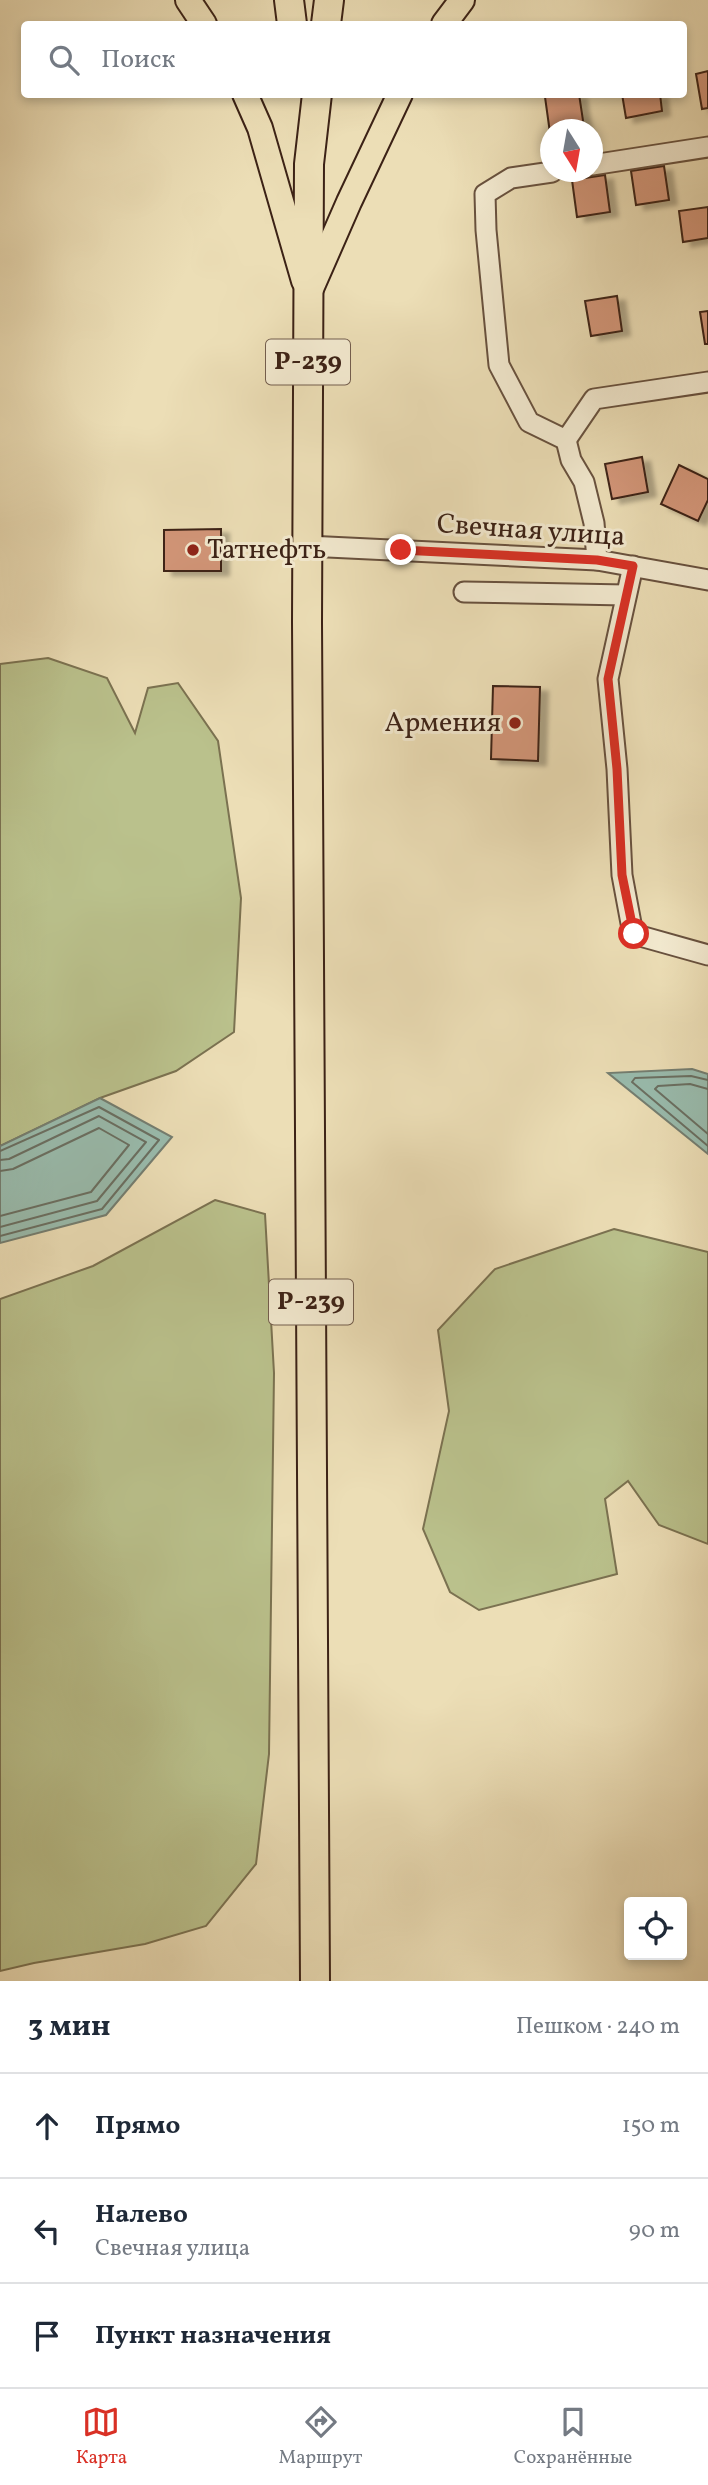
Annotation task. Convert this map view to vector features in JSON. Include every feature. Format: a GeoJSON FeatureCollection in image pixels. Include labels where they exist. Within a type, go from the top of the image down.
{"type":"FeatureCollection","features":[{"type":"Feature","properties":{"kind":"highway"},"geometry":{"type":"LineString","coordinates":[[289,0],[292,21]]}},
{"type":"Feature","properties":{"kind":"highway"},"geometry":{"type":"LineString","coordinates":[[326,21],[328,0]]}},
{"type":"Feature","properties":{"kind":"highway","name":"Р-239"},"geometry":{"type":"LineString","coordinates":[[301,98],[309,164]]}},
{"type":"Feature","properties":{"kind":"highway","name":"Р-239"},"geometry":{"type":"LineString","coordinates":[[315,1981],[307,546],[309,164],[317,98]]}},
{"type":"Feature","properties":{"kind":"main road"},"geometry":{"type":"LineString","coordinates":[[188,0],[202,21]]}},
{"type":"Feature","properties":{"kind":"main road"},"geometry":{"type":"LineString","coordinates":[[446,21],[462,0]]}},
{"type":"Feature","properties":{"kind":"main road"},"geometry":{"type":"LineString","coordinates":[[247,98],[260,128],[308,295]]}},
{"type":"Feature","properties":{"kind":"main road"},"geometry":{"type":"LineString","coordinates":[[308,295],[398,98]]}},
{"type":"Feature","properties":{"kind":"street"},"geometry":{"type":"LineString","coordinates":[[603,163],[708,147]]}},
{"type":"Feature","properties":{"kind":"street"},"geometry":{"type":"LineString","coordinates":[[540,174],[511,178],[485,194],[499,365],[528,422],[566,440]]}},
{"type":"Feature","properties":{"kind":"street"},"geometry":{"type":"LineString","coordinates":[[597,560],[594,523],[584,482],[571,460],[566,440],[594,399],[708,382]]}},
{"type":"Feature","properties":{"kind":"street","name":"Свечная улица"},"geometry":{"type":"LineString","coordinates":[[307,546],[597,560],[708,580]]}},
{"type":"Feature","properties":{"kind":"street"},"geometry":{"type":"LineString","coordinates":[[633,566],[608,679],[617,769],[622,875],[634,934],[708,955]]}},
{"type":"Feature","properties":{"kind":"street"},"geometry":{"type":"LineString","coordinates":[[464,592],[626,595]]}},
{"type":"Feature","properties":{"kind":"green space"},"geometry":{"type":"Polygon","coordinates":[[[48,658],[107,678],[135,733],[148,688],[178,683],[218,741],[241,898],[234,1032],[176,1071],[100,1098],[0,1146],[0,664],[48,658]]]}},
{"type":"Feature","properties":{"kind":"green space"},"geometry":{"type":"Polygon","coordinates":[[[215,1200],[265,1214],[274,1373],[269,1754],[256,1864],[206,1926],[145,1944],[0,1971],[0,1299],[93,1266],[215,1200]]]}},
{"type":"Feature","properties":{"kind":"green space"},"geometry":{"type":"Polygon","coordinates":[[[614,1229],[708,1252],[708,1544],[659,1525],[628,1481],[605,1499],[617,1574],[479,1610],[450,1592],[423,1529],[449,1411],[438,1330],[495,1269],[614,1229]]]}},
{"type":"Feature","properties":{"kind":"water"},"geometry":{"type":"Polygon","coordinates":[[[692,1069],[708,1074],[708,1154],[608,1073],[692,1069]]]}},
{"type":"Feature","properties":{"kind":"water"},"geometry":{"type":"Polygon","coordinates":[[[100,1098],[172,1137],[106,1215],[0,1243],[0,1146],[100,1098]]]}},
{"type":"Feature","properties":{"kind":"building"},"geometry":{"type":"Polygon","coordinates":[[[708,71],[708,108],[702,109],[696,74],[708,71]]]}},
{"type":"Feature","properties":{"kind":"building"},"geometry":{"type":"Polygon","coordinates":[[[545,98],[580,98],[583,119],[548,119],[545,98]]]}},
{"type":"Feature","properties":{"kind":"building"},"geometry":{"type":"Polygon","coordinates":[[[623,98],[660,98],[662,111],[626,118],[623,98]]]}},
{"type":"Feature","properties":{"kind":"building"},"geometry":{"type":"Polygon","coordinates":[[[664,166],[669,200],[636,205],[631,171],[664,166]]]}},
{"type":"Feature","properties":{"kind":"building"},"geometry":{"type":"Polygon","coordinates":[[[603,175],[610,212],[577,217],[572,182],[603,182],[603,175]]]}},
{"type":"Feature","properties":{"kind":"building"},"geometry":{"type":"Polygon","coordinates":[[[708,207],[708,238],[683,242],[679,211],[708,207]]]}},
{"type":"Feature","properties":{"kind":"building"},"geometry":{"type":"Polygon","coordinates":[[[617,296],[622,331],[591,336],[585,301],[617,296]]]}},
{"type":"Feature","properties":{"kind":"building"},"geometry":{"type":"Polygon","coordinates":[[[708,311],[708,344],[705,344],[700,312],[708,311]]]}},
{"type":"Feature","properties":{"kind":"building"},"geometry":{"type":"Polygon","coordinates":[[[642,457],[648,492],[612,499],[605,464],[642,457]]]}},
{"type":"Feature","properties":{"kind":"building"},"geometry":{"type":"Polygon","coordinates":[[[679,465],[708,479],[708,500],[698,521],[661,504],[679,465]]]}},
{"type":"Feature","properties":{"kind":"building","name":"Татнефть"},"geometry":{"type":"Polygon","coordinates":[[[221,529],[221,571],[164,571],[164,530],[221,529]]]}},
{"type":"Feature","properties":{"kind":"building","name":"Армения"},"geometry":{"type":"Polygon","coordinates":[[[493,686],[540,687],[538,761],[491,759],[493,686]]]}},
{"type":"Feature","properties":{"kind":"place","name":"Татнефть"},"geometry":{"type":"Point","coordinates":[193,550]}},
{"type":"Feature","properties":{"kind":"place","name":"Армения"},"geometry":{"type":"Point","coordinates":[515,723]}},
{"type":"Feature","properties":{"kind":"route"},"geometry":{"type":"LineString","coordinates":[[401,550],[597,560],[633,566],[608,679],[617,769],[622,875],[634,934]]}}]}
